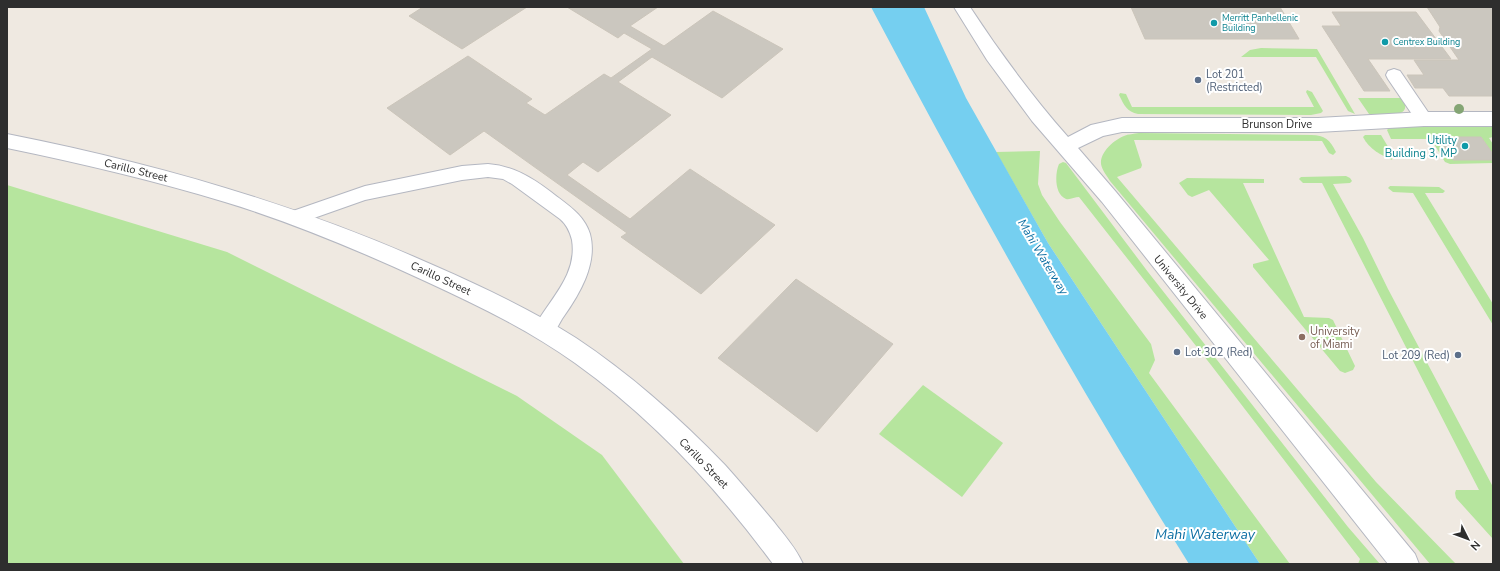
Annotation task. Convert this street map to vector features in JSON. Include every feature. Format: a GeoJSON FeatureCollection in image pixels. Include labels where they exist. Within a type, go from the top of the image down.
{"type":"FeatureCollection","features":[{"type":"Feature","properties":{"kind":"street","name":"University Drive"},"geometry":{"type":"LineString","coordinates":[[962,7],[993,56],[1039,116],[1109,197],[1405,564]]}},
{"type":"Feature","properties":{"kind":"street","name":"Brunson Drive"},"geometry":{"type":"LineString","coordinates":[[1066,146],[1098,130],[1122,125],[1318,125],[1424,119],[1493,119]]}},
{"type":"Feature","properties":{"kind":"street","name":"Carillo Street"},"geometry":{"type":"LineString","coordinates":[[7,141],[64,152],[201,186],[297,217],[384,252],[484,298],[543,330],[584,356],[624,387],[674,431],[723,481],[776,545],[789,564]]}},
{"type":"Feature","properties":{"kind":"lane"},"geometry":{"type":"LineString","coordinates":[[1394,75],[1424,119]]}},
{"type":"Feature","properties":{"kind":"lane"},"geometry":{"type":"LineString","coordinates":[[297,217],[367,192],[468,172],[488,170],[505,173],[519,179],[572,218],[580,230],[582,245],[581,262],[575,282],[543,330]]}},
{"type":"Feature","properties":{"kind":"green space"},"geometry":{"type":"Polygon","coordinates":[[[1261,48],[1317,49],[1355,114],[1348,111],[1316,57],[1241,57],[1250,50],[1261,48]]]}},
{"type":"Feature","properties":{"kind":"green space"},"geometry":{"type":"Polygon","coordinates":[[[1307,90],[1312,92],[1323,111],[1321,113],[1311,115],[1138,114],[1128,110],[1119,95],[1120,93],[1126,94],[1132,107],[1314,107],[1306,92],[1307,90]]]}},
{"type":"Feature","properties":{"kind":"green space"},"geometry":{"type":"Polygon","coordinates":[[[1358,98],[1402,98],[1405,105],[1404,110],[1401,113],[1388,115],[1369,114],[1358,98]]]}},
{"type":"Feature","properties":{"kind":"green space"},"geometry":{"type":"Polygon","coordinates":[[[1493,125],[1493,137],[1489,138],[1493,144],[1493,154],[1481,137],[1438,138],[1453,160],[1493,160],[1493,163],[1450,164],[1445,162],[1431,139],[1391,139],[1387,130],[1395,126],[1493,125]]]}},
{"type":"Feature","properties":{"kind":"green space"},"geometry":{"type":"Polygon","coordinates":[[[1139,133],[1316,135],[1323,137],[1332,144],[1336,152],[1333,155],[1329,153],[1322,141],[1134,140],[1142,165],[1141,168],[1117,177],[1376,482],[1456,564],[1430,564],[1110,181],[1103,171],[1101,164],[1105,151],[1112,143],[1120,138],[1139,133]]]}},
{"type":"Feature","properties":{"kind":"green space"},"geometry":{"type":"Polygon","coordinates":[[[1365,135],[1381,135],[1393,155],[1392,160],[1372,148],[1363,137],[1365,135]]]}},
{"type":"Feature","properties":{"kind":"green space"},"geometry":{"type":"Polygon","coordinates":[[[1040,151],[1038,184],[1042,195],[1060,222],[1151,344],[1155,360],[1149,373],[1290,564],[1260,564],[1048,243],[996,152],[1040,151]]]}},
{"type":"Feature","properties":{"kind":"green space"},"geometry":{"type":"Polygon","coordinates":[[[1063,162],[1066,163],[1148,272],[1348,527],[1380,564],[1358,564],[1360,559],[1211,365],[1079,197],[1066,199],[1059,193],[1056,178],[1059,164],[1063,162]]]}},
{"type":"Feature","properties":{"kind":"green space"},"geometry":{"type":"Polygon","coordinates":[[[1346,176],[1352,181],[1350,183],[1333,184],[1363,238],[1388,289],[1493,487],[1493,539],[1456,498],[1456,490],[1479,490],[1322,183],[1303,183],[1299,179],[1301,177],[1346,176]]]}},
{"type":"Feature","properties":{"kind":"green space"},"geometry":{"type":"Polygon","coordinates":[[[1187,178],[1264,179],[1264,183],[1243,183],[1304,317],[1329,318],[1333,320],[1355,366],[1353,370],[1345,373],[1340,371],[1253,267],[1253,264],[1269,260],[1209,190],[1192,197],[1188,195],[1179,183],[1187,178]]]}},
{"type":"Feature","properties":{"kind":"green space"},"geometry":{"type":"Polygon","coordinates":[[[7,185],[227,252],[517,396],[602,455],[684,564],[7,564],[7,185]]]}},
{"type":"Feature","properties":{"kind":"green space"},"geometry":{"type":"Polygon","coordinates":[[[1390,186],[1439,187],[1445,191],[1443,193],[1425,193],[1493,304],[1493,325],[1413,193],[1393,192],[1388,188],[1390,186]]]}},
{"type":"Feature","properties":{"kind":"green space"},"geometry":{"type":"Polygon","coordinates":[[[923,385],[1003,443],[962,497],[879,434],[923,385]]]}},
{"type":"Feature","properties":{"kind":"water","name":"Mahi Waterway"},"geometry":{"type":"Polygon","coordinates":[[[871,7],[924,7],[966,98],[1048,243],[1260,564],[1189,564],[1065,358],[1025,288],[871,7]]]}},
{"type":"Feature","properties":{"kind":"building"},"geometry":{"type":"Polygon","coordinates":[[[423,7],[527,7],[462,49],[409,16],[423,7]]]}},
{"type":"Feature","properties":{"kind":"building"},"geometry":{"type":"Polygon","coordinates":[[[567,7],[658,7],[630,26],[664,46],[713,11],[783,49],[722,98],[652,57],[618,82],[671,115],[598,172],[583,162],[567,175],[630,219],[690,169],[775,225],[701,294],[621,237],[627,233],[484,131],[450,155],[387,108],[468,56],[532,99],[526,103],[545,115],[604,74],[611,78],[652,49],[624,33],[618,38],[567,7]]]}},
{"type":"Feature","properties":{"kind":"building","name":"Merritt Panhellenic Building"},"geometry":{"type":"Polygon","coordinates":[[[1131,7],[1280,7],[1299,39],[1145,39],[1131,7]]]}},
{"type":"Feature","properties":{"kind":"building"},"geometry":{"type":"Polygon","coordinates":[[[1427,7],[1493,7],[1493,96],[1449,96],[1443,88],[1415,88],[1407,75],[1424,75],[1414,60],[1459,60],[1439,31],[1440,27],[1427,7]]]}},
{"type":"Feature","properties":{"kind":"building","name":"Centrex Building"},"geometry":{"type":"Polygon","coordinates":[[[1332,12],[1416,12],[1451,59],[1368,59],[1390,91],[1364,91],[1322,26],[1341,26],[1332,12]]]}},
{"type":"Feature","properties":{"kind":"building","name":"Utility Building 3, MP"},"geometry":{"type":"Polygon","coordinates":[[[1438,137],[1481,137],[1493,154],[1493,160],[1453,160],[1438,137]]]}},
{"type":"Feature","properties":{"kind":"building"},"geometry":{"type":"Polygon","coordinates":[[[796,279],[893,344],[817,432],[718,358],[796,279]]]}},
{"type":"Feature","properties":{"kind":"place","name":"Merritt Panhellenic Building"},"geometry":{"type":"Point","coordinates":[1214,23]}},
{"type":"Feature","properties":{"kind":"place","name":"Centrex Building"},"geometry":{"type":"Point","coordinates":[1385,42]}},
{"type":"Feature","properties":{"kind":"place","name":"Lot 201 (Restricted)"},"geometry":{"type":"Point","coordinates":[1198,80]}},
{"type":"Feature","properties":{"kind":"place","name":"Utility Building 3, MP"},"geometry":{"type":"Point","coordinates":[1465,146]}},
{"type":"Feature","properties":{"kind":"place","name":"University of Miami"},"geometry":{"type":"Point","coordinates":[1302,337]}},
{"type":"Feature","properties":{"kind":"place","name":"Lot 302 (Red)"},"geometry":{"type":"Point","coordinates":[1177,352]}},
{"type":"Feature","properties":{"kind":"place","name":"Lot 209 (Red)"},"geometry":{"type":"Point","coordinates":[1458,355]}}]}
